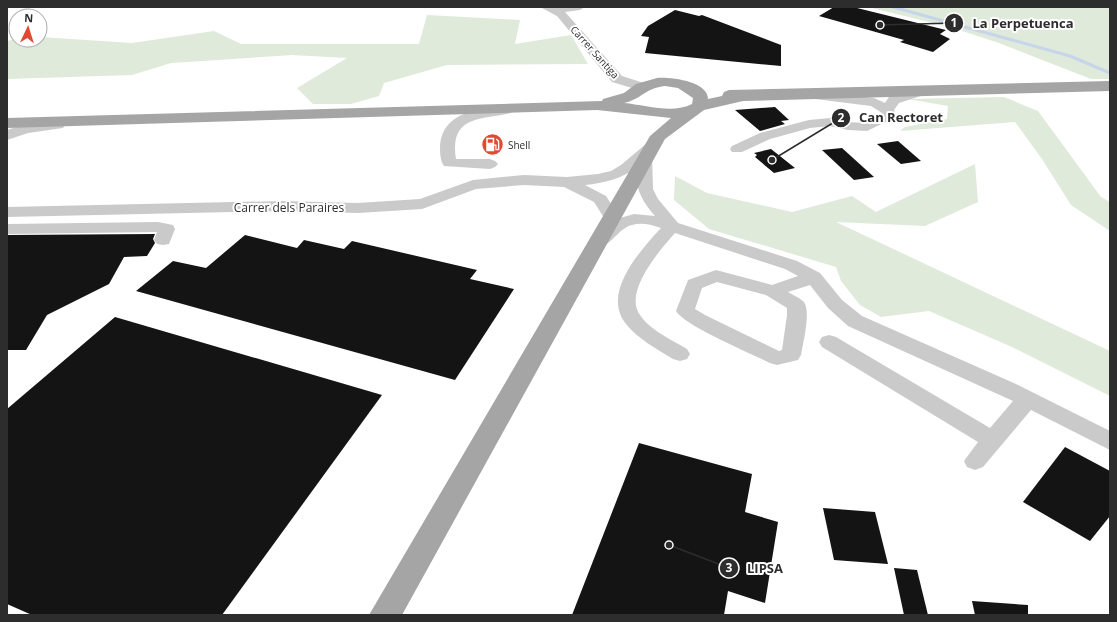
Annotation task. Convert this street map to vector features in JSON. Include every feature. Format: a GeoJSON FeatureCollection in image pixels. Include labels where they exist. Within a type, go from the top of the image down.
{"type":"FeatureCollection","features":[{"type":"Feature","properties":{"kind":"main road"},"geometry":{"type":"LineString","coordinates":[[597,104],[638,90],[652,83],[675,83],[688,86],[695,102]]}},
{"type":"Feature","properties":{"kind":"main road"},"geometry":{"type":"LineString","coordinates":[[7,123],[597,104],[672,113],[695,102],[743,96],[1110,86]]}},
{"type":"Feature","properties":{"kind":"main road"},"geometry":{"type":"LineString","coordinates":[[638,90],[638,104],[655,120],[652,147]]}},
{"type":"Feature","properties":{"kind":"main road"},"geometry":{"type":"LineString","coordinates":[[385,615],[652,147],[695,102]]}},
{"type":"Feature","properties":{"kind":"street","name":"Carrer Santiga"},"geometry":{"type":"LineString","coordinates":[[549,9],[580,7]]}},
{"type":"Feature","properties":{"kind":"street","name":"Carrer Santiga"},"geometry":{"type":"LineString","coordinates":[[549,9],[561,14],[617,79],[638,90]]}},
{"type":"Feature","properties":{"kind":"street"},"geometry":{"type":"LineString","coordinates":[[887,110],[894,100],[922,91]]}},
{"type":"Feature","properties":{"kind":"street"},"geometry":{"type":"LineString","coordinates":[[737,149],[765,136],[823,122],[867,127],[889,115],[887,110],[874,102],[798,94]]}},
{"type":"Feature","properties":{"kind":"street"},"geometry":{"type":"LineString","coordinates":[[501,182],[485,164],[449,163],[446,155],[449,132],[461,119],[494,111],[536,107]]}},
{"type":"Feature","properties":{"kind":"street"},"geometry":{"type":"LineString","coordinates":[[7,136],[20,130],[39,126],[122,119]]}},
{"type":"Feature","properties":{"kind":"street"},"geometry":{"type":"LineString","coordinates":[[652,147],[642,178],[644,188],[648,198],[672,226]]}},
{"type":"Feature","properties":{"kind":"street","name":"Carrer dels Paraires"},"geometry":{"type":"LineString","coordinates":[[7,212],[283,206],[358,208],[422,204],[472,186],[524,180],[567,182],[599,179],[616,174],[633,163],[652,147]]}},
{"type":"Feature","properties":{"kind":"street"},"geometry":{"type":"LineString","coordinates":[[472,186],[485,164]]}},
{"type":"Feature","properties":{"kind":"street","name":"Carrer dels Paraires"},"geometry":{"type":"LineString","coordinates":[[567,182],[600,199],[612,217]]}},
{"type":"Feature","properties":{"kind":"street"},"geometry":{"type":"LineString","coordinates":[[595,246],[623,221],[637,218],[652,220],[672,226],[790,265],[814,277],[835,304],[856,321],[1028,398],[1110,441]]}},
{"type":"Feature","properties":{"kind":"street"},"geometry":{"type":"LineString","coordinates":[[672,226],[653,247],[632,280],[628,287],[626,302],[631,318],[652,337],[680,354]]}},
{"type":"Feature","properties":{"kind":"street"},"geometry":{"type":"LineString","coordinates":[[7,229],[158,227],[167,229],[163,240]]}},
{"type":"Feature","properties":{"kind":"street"},"geometry":{"type":"LineString","coordinates":[[773,291],[796,305],[797,314],[791,355],[777,358],[698,320],[685,311],[694,284],[716,276],[773,291],[814,277]]}},
{"type":"Feature","properties":{"kind":"street"},"geometry":{"type":"LineString","coordinates":[[829,342],[993,440]]}},
{"type":"Feature","properties":{"kind":"street"},"geometry":{"type":"LineString","coordinates":[[975,461],[1028,398]]}},
{"type":"Feature","properties":{"kind":"green space"},"geometry":{"type":"Polygon","coordinates":[[[861,7],[1110,7],[1110,79],[1091,79],[999,43],[953,28],[872,8],[861,7]]]}},
{"type":"Feature","properties":{"kind":"green space"},"geometry":{"type":"Polygon","coordinates":[[[427,15],[520,20],[515,44],[571,35],[588,64],[447,65],[384,83],[379,96],[351,104],[313,104],[297,88],[347,58],[292,55],[171,63],[132,75],[7,79],[8,41],[8,48],[48,48],[48,38],[132,43],[214,31],[241,44],[419,44],[427,15]]]}},
{"type":"Feature","properties":{"kind":"green space"},"geometry":{"type":"Polygon","coordinates":[[[1004,97],[1038,111],[1101,197],[1110,202],[1110,231],[1071,205],[1042,159],[1015,122],[900,131],[905,127],[947,119],[948,106],[908,99],[1004,97]]]}},
{"type":"Feature","properties":{"kind":"green space"},"geometry":{"type":"Polygon","coordinates":[[[975,164],[978,202],[925,226],[836,222],[1110,351],[1110,396],[1012,347],[929,311],[881,317],[860,305],[841,281],[836,267],[709,229],[674,200],[675,176],[707,193],[792,212],[852,196],[876,212],[975,164]]]}},
{"type":"Feature","properties":{"kind":"building"},"geometry":{"type":"Polygon","coordinates":[[[834,7],[853,7],[946,30],[940,34],[950,39],[933,52],[900,42],[904,40],[819,16],[834,7]]]}},
{"type":"Feature","properties":{"kind":"building"},"geometry":{"type":"Polygon","coordinates":[[[675,10],[699,16],[702,15],[781,45],[781,66],[645,53],[649,37],[641,36],[648,26],[675,10]]]}},
{"type":"Feature","properties":{"kind":"building"},"geometry":{"type":"Polygon","coordinates":[[[775,107],[789,120],[781,121],[785,124],[760,131],[735,110],[775,107]]]}},
{"type":"Feature","properties":{"kind":"building"},"geometry":{"type":"Polygon","coordinates":[[[898,141],[921,161],[901,164],[877,144],[898,141]]]}},
{"type":"Feature","properties":{"kind":"building"},"geometry":{"type":"Polygon","coordinates":[[[842,148],[874,177],[854,180],[822,150],[842,148]]]}},
{"type":"Feature","properties":{"kind":"building"},"geometry":{"type":"Polygon","coordinates":[[[771,149],[795,168],[774,173],[755,157],[757,155],[754,153],[771,149]]]}},
{"type":"Feature","properties":{"kind":"building"},"geometry":{"type":"Polygon","coordinates":[[[155,234],[153,239],[155,243],[147,256],[124,257],[109,284],[47,315],[26,350],[7,350],[7,235],[155,234]]]}},
{"type":"Feature","properties":{"kind":"building"},"geometry":{"type":"Polygon","coordinates":[[[245,235],[297,248],[304,240],[344,249],[352,241],[477,270],[470,279],[514,289],[455,380],[136,291],[173,261],[206,268],[245,235]]]}},
{"type":"Feature","properties":{"kind":"building"},"geometry":{"type":"Polygon","coordinates":[[[115,317],[382,395],[222,615],[32,615],[7,604],[7,409],[115,317]]]}},
{"type":"Feature","properties":{"kind":"building"},"geometry":{"type":"Polygon","coordinates":[[[639,443],[752,474],[745,512],[778,522],[765,603],[728,591],[724,615],[572,615],[639,443]]]}},
{"type":"Feature","properties":{"kind":"building"},"geometry":{"type":"Polygon","coordinates":[[[1065,447],[1110,471],[1110,516],[1090,541],[1023,502],[1065,447]]]}},
{"type":"Feature","properties":{"kind":"building"},"geometry":{"type":"Polygon","coordinates":[[[823,508],[875,512],[888,564],[834,560],[823,508]]]}},
{"type":"Feature","properties":{"kind":"building"},"geometry":{"type":"Polygon","coordinates":[[[894,568],[917,570],[928,615],[904,615],[894,568]]]}},
{"type":"Feature","properties":{"kind":"building"},"geometry":{"type":"Polygon","coordinates":[[[972,601],[1028,605],[1028,615],[975,615],[972,601]]]}},
{"type":"Feature","properties":{"kind":"waterway"},"geometry":{"type":"LineString","coordinates":[[893,7],[1070,56],[1110,73]]}},
{"type":"Feature","properties":{"kind":"place","name":"La Perpetuenca"},"geometry":{"type":"Point","coordinates":[880,25]}},
{"type":"Feature","properties":{"kind":"place","name":"Shell"},"geometry":{"type":"Point","coordinates":[492,145]}},
{"type":"Feature","properties":{"kind":"place","name":"Can Rectoret"},"geometry":{"type":"Point","coordinates":[772,160]}},
{"type":"Feature","properties":{"kind":"place","name":"LIPSA"},"geometry":{"type":"Point","coordinates":[669,545]}}]}
